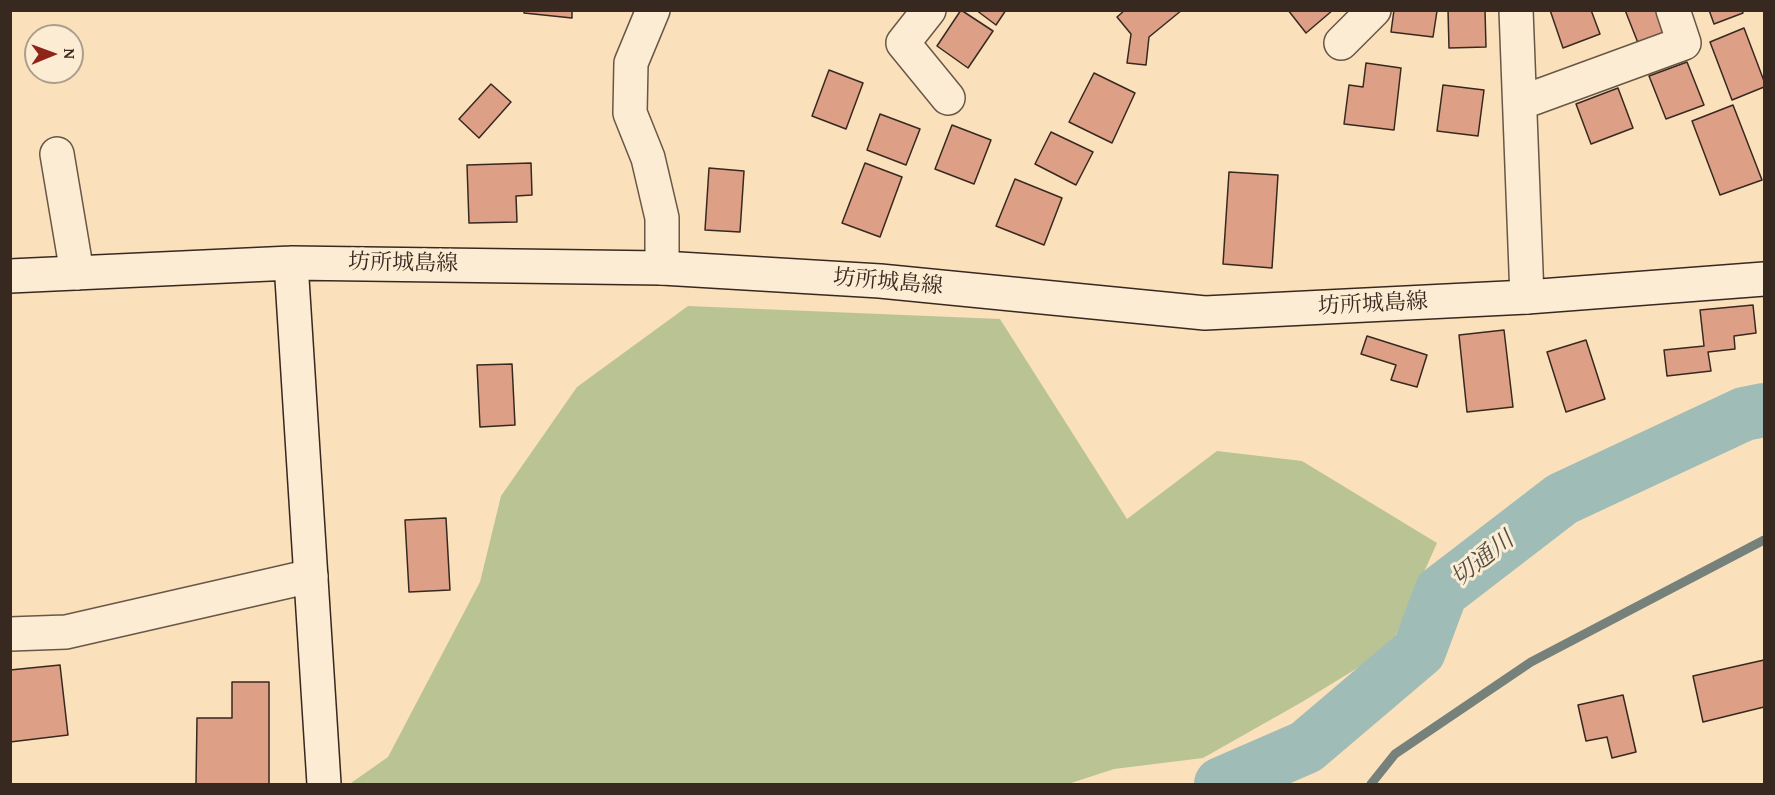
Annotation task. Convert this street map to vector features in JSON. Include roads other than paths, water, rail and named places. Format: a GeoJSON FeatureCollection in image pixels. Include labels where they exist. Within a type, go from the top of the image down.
{"type":"FeatureCollection","features":[{"type":"Feature","properties":{"kind":"street"},"geometry":{"type":"LineString","coordinates":[[653,10],[631,63],[630,113],[648,158],[662,218],[662,267]]}},
{"type":"Feature","properties":{"kind":"street"},"geometry":{"type":"LineString","coordinates":[[928,10],[903,43],[948,98]]}},
{"type":"Feature","properties":{"kind":"street"},"geometry":{"type":"LineString","coordinates":[[1341,43],[1374,10]]}},
{"type":"Feature","properties":{"kind":"street"},"geometry":{"type":"LineString","coordinates":[[1516,10],[1527,297]]}},
{"type":"Feature","properties":{"kind":"street"},"geometry":{"type":"LineString","coordinates":[[1520,103],[1684,43],[1673,10]]}},
{"type":"Feature","properties":{"kind":"street"},"geometry":{"type":"LineString","coordinates":[[57,154],[77,273]]}},
{"type":"Feature","properties":{"kind":"street"},"geometry":{"type":"LineString","coordinates":[[291,263],[324,784]]}},
{"type":"Feature","properties":{"kind":"street","name":"坊所城島線"},"geometry":{"type":"LineString","coordinates":[[10,276],[291,263],[662,267],[880,281],[1205,313],[1527,297],[1764,279]]}},
{"type":"Feature","properties":{"kind":"street"},"geometry":{"type":"LineString","coordinates":[[10,634],[66,632],[311,576]]}},
{"type":"Feature","properties":{"kind":"waterway","name":"切通川"},"geometry":{"type":"LineString","coordinates":[[1221,784],[1306,747],[1419,651],[1441,592],[1562,499],[1744,414],[1764,410]]}},
{"type":"Feature","properties":{"kind":"waterway"},"geometry":{"type":"LineString","coordinates":[[1371,784],[1395,754],[1531,662],[1764,540]]}}]}
